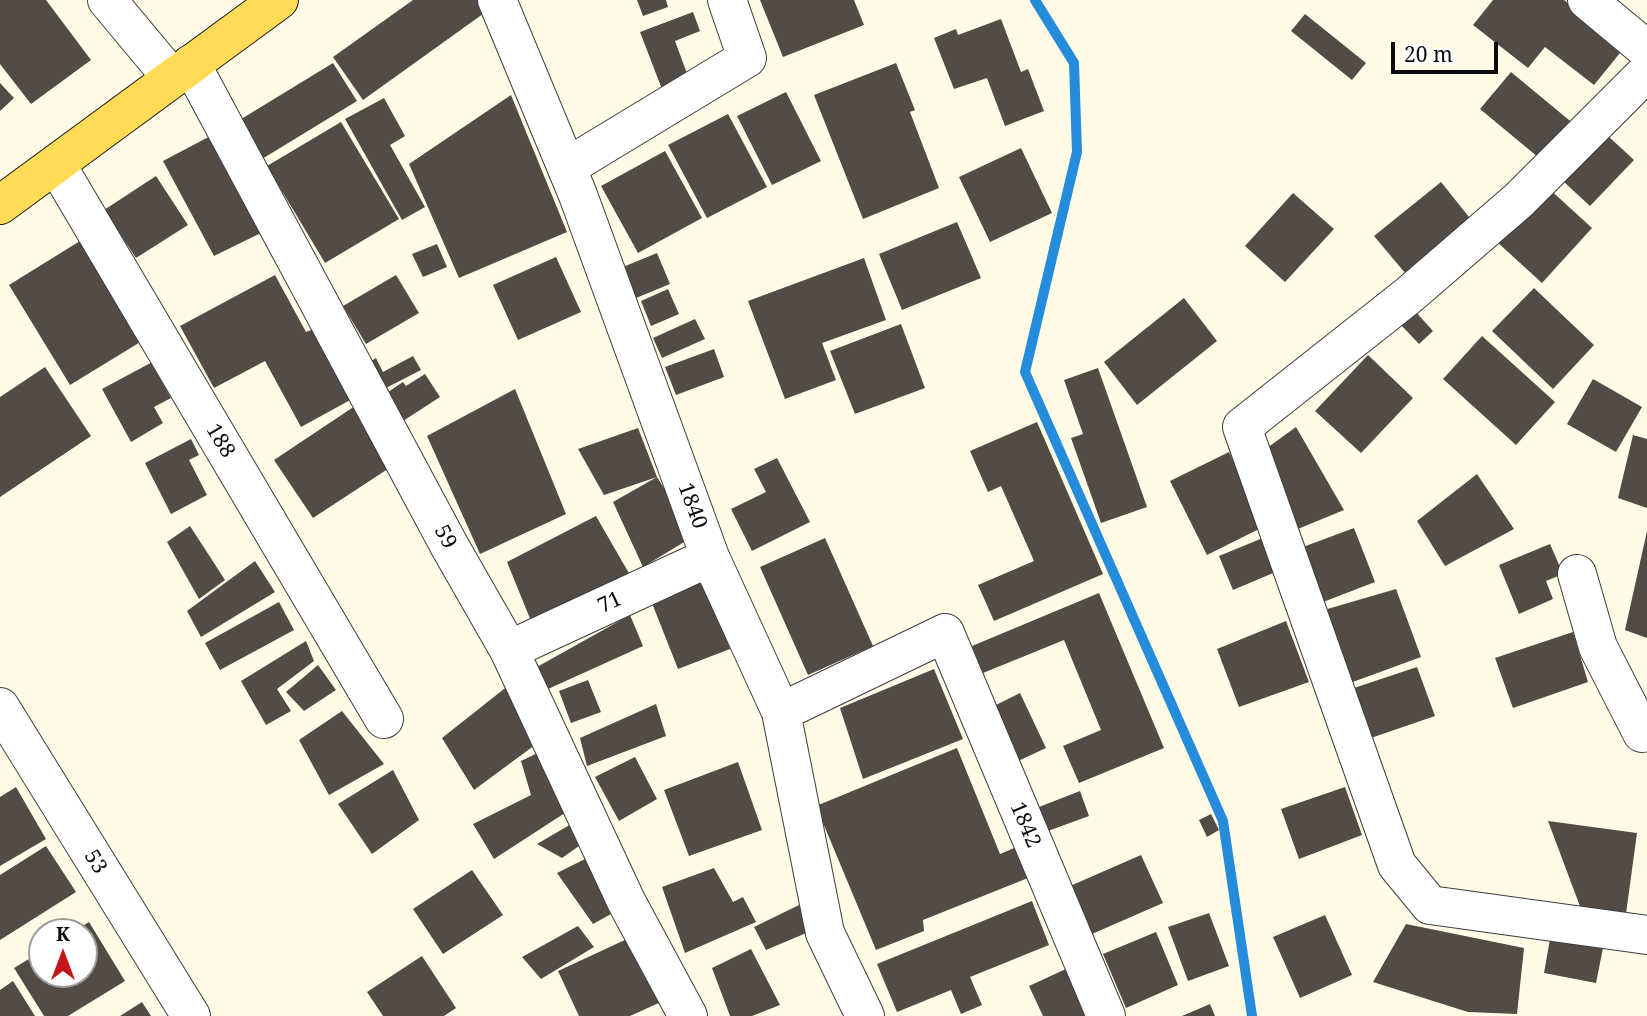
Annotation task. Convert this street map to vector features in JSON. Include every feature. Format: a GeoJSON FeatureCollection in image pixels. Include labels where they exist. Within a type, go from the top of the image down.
{"type":"FeatureCollection","features":[{"type":"Feature","properties":{"kind":"main road"},"geometry":{"type":"LineString","coordinates":[[0,205],[279,0]]}},
{"type":"Feature","properties":{"kind":"street","name":"59"},"geometry":{"type":"LineString","coordinates":[[107,0],[182,71],[509,650],[626,901],[688,1016]]}},
{"type":"Feature","properties":{"kind":"street","name":"1840"},"geometry":{"type":"LineString","coordinates":[[497,0],[567,167],[710,556],[781,712],[825,933],[865,1016]]}},
{"type":"Feature","properties":{"kind":"street"},"geometry":{"type":"LineString","coordinates":[[567,167],[747,58],[727,0]]}},
{"type":"Feature","properties":{"kind":"street"},"geometry":{"type":"LineString","coordinates":[[1587,0],[1647,50]]}},
{"type":"Feature","properties":{"kind":"street"},"geometry":{"type":"LineString","coordinates":[[1647,72],[1509,208],[1409,295],[1242,427],[1397,865],[1430,905],[1647,934]]}},
{"type":"Feature","properties":{"kind":"street","name":"188"},"geometry":{"type":"LineString","coordinates":[[56,164],[384,719]]}},
{"type":"Feature","properties":{"kind":"street","name":"71"},"geometry":{"type":"LineString","coordinates":[[509,650],[710,556]]}},
{"type":"Feature","properties":{"kind":"street"},"geometry":{"type":"LineString","coordinates":[[1577,574],[1598,647],[1642,733],[1647,733]]}},
{"type":"Feature","properties":{"kind":"street","name":"1842"},"geometry":{"type":"LineString","coordinates":[[781,712],[945,633],[1106,1016]]}},
{"type":"Feature","properties":{"kind":"street","name":"53"},"geometry":{"type":"LineString","coordinates":[[0,707],[191,1016]]}},
{"type":"Feature","properties":{"kind":"building"},"geometry":{"type":"Polygon","coordinates":[[[0,0],[46,0],[91,60],[31,104],[0,64],[0,0]]]}},
{"type":"Feature","properties":{"kind":"building"},"geometry":{"type":"Polygon","coordinates":[[[413,0],[490,0],[494,6],[363,100],[333,57],[413,0]]]}},
{"type":"Feature","properties":{"kind":"building"},"geometry":{"type":"Polygon","coordinates":[[[637,0],[666,0],[668,7],[643,16],[637,0]]]}},
{"type":"Feature","properties":{"kind":"building"},"geometry":{"type":"Polygon","coordinates":[[[760,0],[854,0],[864,25],[783,57],[760,0]]]}},
{"type":"Feature","properties":{"kind":"building"},"geometry":{"type":"Polygon","coordinates":[[[1493,0],[1564,0],[1624,48],[1594,85],[1545,47],[1528,68],[1473,25],[1493,0]]]}},
{"type":"Feature","properties":{"kind":"building"},"geometry":{"type":"Polygon","coordinates":[[[693,12],[700,31],[675,41],[692,87],[665,97],[640,32],[693,12]]]}},
{"type":"Feature","properties":{"kind":"building"},"geometry":{"type":"Polygon","coordinates":[[[1305,14],[1366,63],[1352,80],[1291,31],[1305,14]]]}},
{"type":"Feature","properties":{"kind":"building"},"geometry":{"type":"Polygon","coordinates":[[[1001,19],[1021,72],[1028,69],[1044,111],[1005,126],[987,78],[954,89],[934,38],[956,29],[958,35],[1001,19]]]}},
{"type":"Feature","properties":{"kind":"building"},"geometry":{"type":"Polygon","coordinates":[[[333,63],[357,101],[262,159],[238,121],[333,63]]]}},
{"type":"Feature","properties":{"kind":"building"},"geometry":{"type":"Polygon","coordinates":[[[896,63],[915,110],[910,112],[939,188],[863,219],[814,95],[896,63]]]}},
{"type":"Feature","properties":{"kind":"building"},"geometry":{"type":"Polygon","coordinates":[[[1511,72],[1575,125],[1544,162],[1480,109],[1511,72]]]}},
{"type":"Feature","properties":{"kind":"building"},"geometry":{"type":"Polygon","coordinates":[[[0,83],[14,98],[0,111],[0,83]]]}},
{"type":"Feature","properties":{"kind":"building"},"geometry":{"type":"Polygon","coordinates":[[[786,92],[821,161],[772,185],[737,116],[786,92]]]}},
{"type":"Feature","properties":{"kind":"building"},"geometry":{"type":"Polygon","coordinates":[[[511,95],[567,232],[459,278],[409,164],[511,95]]]}},
{"type":"Feature","properties":{"kind":"building"},"geometry":{"type":"Polygon","coordinates":[[[384,98],[405,136],[390,145],[425,207],[402,220],[345,119],[384,98]]]}},
{"type":"Feature","properties":{"kind":"building"},"geometry":{"type":"Polygon","coordinates":[[[728,114],[767,187],[707,218],[668,145],[728,114]]]}},
{"type":"Feature","properties":{"kind":"building"},"geometry":{"type":"Polygon","coordinates":[[[341,122],[399,219],[325,263],[267,166],[341,122]]]}},
{"type":"Feature","properties":{"kind":"building"},"geometry":{"type":"Polygon","coordinates":[[[218,132],[269,229],[214,256],[163,161],[218,132]]]}},
{"type":"Feature","properties":{"kind":"building"},"geometry":{"type":"Polygon","coordinates":[[[1608,136],[1634,160],[1590,206],[1564,182],[1608,136]]]}},
{"type":"Feature","properties":{"kind":"building"},"geometry":{"type":"Polygon","coordinates":[[[1021,148],[1052,213],[990,242],[959,177],[1021,148]]]}},
{"type":"Feature","properties":{"kind":"building"},"geometry":{"type":"Polygon","coordinates":[[[665,151],[702,218],[638,253],[601,186],[665,151]]]}},
{"type":"Feature","properties":{"kind":"building"},"geometry":{"type":"Polygon","coordinates":[[[156,176],[188,225],[136,258],[104,210],[156,176]]]}},
{"type":"Feature","properties":{"kind":"building"},"geometry":{"type":"Polygon","coordinates":[[[1441,182],[1477,227],[1411,280],[1374,236],[1441,182]]]}},
{"type":"Feature","properties":{"kind":"building"},"geometry":{"type":"Polygon","coordinates":[[[1546,186],[1592,228],[1542,283],[1496,241],[1546,186]]]}},
{"type":"Feature","properties":{"kind":"building"},"geometry":{"type":"Polygon","coordinates":[[[1293,193],[1334,229],[1285,282],[1245,246],[1293,193]]]}},
{"type":"Feature","properties":{"kind":"building"},"geometry":{"type":"Polygon","coordinates":[[[957,222],[981,278],[902,310],[879,254],[957,222]]]}},
{"type":"Feature","properties":{"kind":"building"},"geometry":{"type":"Polygon","coordinates":[[[80,241],[142,341],[70,385],[9,285],[80,241]]]}},
{"type":"Feature","properties":{"kind":"building"},"geometry":{"type":"Polygon","coordinates":[[[437,244],[447,267],[423,277],[412,254],[437,244]]]}},
{"type":"Feature","properties":{"kind":"building"},"geometry":{"type":"Polygon","coordinates":[[[657,253],[670,284],[636,298],[623,267],[657,253]]]}},
{"type":"Feature","properties":{"kind":"building"},"geometry":{"type":"Polygon","coordinates":[[[556,257],[581,312],[518,340],[493,285],[556,257]]]}},
{"type":"Feature","properties":{"kind":"building"},"geometry":{"type":"Polygon","coordinates":[[[864,258],[886,320],[822,343],[836,380],[785,399],[748,301],[864,258]]]}},
{"type":"Feature","properties":{"kind":"building"},"geometry":{"type":"Polygon","coordinates":[[[275,275],[306,332],[314,329],[352,399],[301,427],[265,361],[214,388],[180,326],[275,275]]]}},
{"type":"Feature","properties":{"kind":"building"},"geometry":{"type":"Polygon","coordinates":[[[396,275],[419,313],[366,344],[343,306],[396,275]]]}},
{"type":"Feature","properties":{"kind":"building"},"geometry":{"type":"Polygon","coordinates":[[[1534,288],[1594,345],[1553,389],[1492,331],[1534,288]]]}},
{"type":"Feature","properties":{"kind":"building"},"geometry":{"type":"Polygon","coordinates":[[[668,289],[679,314],[651,326],[641,301],[668,289]]]}},
{"type":"Feature","properties":{"kind":"building"},"geometry":{"type":"Polygon","coordinates":[[[1184,298],[1217,341],[1137,405],[1104,362],[1184,298]]]}},
{"type":"Feature","properties":{"kind":"building"},"geometry":{"type":"Polygon","coordinates":[[[1415,311],[1433,331],[1419,344],[1401,325],[1415,311]]]}},
{"type":"Feature","properties":{"kind":"building"},"geometry":{"type":"Polygon","coordinates":[[[695,319],[705,339],[662,358],[653,338],[695,319]]]}},
{"type":"Feature","properties":{"kind":"building"},"geometry":{"type":"Polygon","coordinates":[[[901,324],[925,388],[855,414],[830,351],[901,324]]]}},
{"type":"Feature","properties":{"kind":"building"},"geometry":{"type":"Polygon","coordinates":[[[1482,336],[1555,402],[1516,445],[1443,379],[1482,336]]]}},
{"type":"Feature","properties":{"kind":"building"},"geometry":{"type":"Polygon","coordinates":[[[714,349],[724,377],[676,395],[665,367],[714,349]]]}},
{"type":"Feature","properties":{"kind":"building"},"geometry":{"type":"Polygon","coordinates":[[[1368,355],[1413,398],[1361,453],[1315,411],[1368,355]]]}},
{"type":"Feature","properties":{"kind":"building"},"geometry":{"type":"Polygon","coordinates":[[[413,356],[421,370],[382,390],[368,363],[376,358],[383,372],[413,356]]]}},
{"type":"Feature","properties":{"kind":"building"},"geometry":{"type":"Polygon","coordinates":[[[156,360],[166,377],[161,380],[171,398],[154,407],[163,423],[131,442],[102,389],[156,360]]]}},
{"type":"Feature","properties":{"kind":"building"},"geometry":{"type":"Polygon","coordinates":[[[45,367],[91,436],[0,497],[0,397],[45,367]]]}},
{"type":"Feature","properties":{"kind":"building"},"geometry":{"type":"Polygon","coordinates":[[[1098,368],[1147,507],[1101,523],[1071,438],[1083,434],[1064,380],[1098,368]]]}},
{"type":"Feature","properties":{"kind":"building"},"geometry":{"type":"Polygon","coordinates":[[[425,374],[440,397],[403,421],[385,394],[403,382],[406,386],[425,374]]]}},
{"type":"Feature","properties":{"kind":"building"},"geometry":{"type":"Polygon","coordinates":[[[1593,379],[1642,407],[1616,452],[1567,424],[1593,379]]]}},
{"type":"Feature","properties":{"kind":"building"},"geometry":{"type":"Polygon","coordinates":[[[515,389],[566,514],[480,554],[427,436],[515,389]]]}},
{"type":"Feature","properties":{"kind":"building"},"geometry":{"type":"Polygon","coordinates":[[[361,402],[400,461],[313,518],[274,460],[361,402]]]}},
{"type":"Feature","properties":{"kind":"building"},"geometry":{"type":"Polygon","coordinates":[[[1037,422],[1103,574],[994,621],[978,585],[1034,561],[1001,486],[988,492],[970,451],[1037,422]]]}},
{"type":"Feature","properties":{"kind":"building"},"geometry":{"type":"Polygon","coordinates":[[[1296,427],[1344,510],[1293,531],[1267,448],[1296,427]]]}},
{"type":"Feature","properties":{"kind":"building"},"geometry":{"type":"Polygon","coordinates":[[[638,428],[657,477],[604,495],[578,449],[638,428]]]}},
{"type":"Feature","properties":{"kind":"building"},"geometry":{"type":"Polygon","coordinates":[[[1633,435],[1647,439],[1647,508],[1618,498],[1633,435]]]}},
{"type":"Feature","properties":{"kind":"building"},"geometry":{"type":"Polygon","coordinates":[[[191,439],[199,455],[189,460],[207,495],[171,514],[145,463],[191,439]]]}},
{"type":"Feature","properties":{"kind":"building"},"geometry":{"type":"Polygon","coordinates":[[[1229,452],[1251,497],[1273,522],[1207,555],[1170,481],[1229,452]]]}},
{"type":"Feature","properties":{"kind":"building"},"geometry":{"type":"Polygon","coordinates":[[[777,458],[810,522],[752,551],[731,509],[766,492],[754,469],[777,458]]]}},
{"type":"Feature","properties":{"kind":"building"},"geometry":{"type":"Polygon","coordinates":[[[1477,474],[1514,529],[1445,566],[1417,521],[1477,474]]]}},
{"type":"Feature","properties":{"kind":"building"},"geometry":{"type":"Polygon","coordinates":[[[657,477],[694,536],[643,567],[613,502],[657,477]]]}},
{"type":"Feature","properties":{"kind":"building"},"geometry":{"type":"Polygon","coordinates":[[[596,516],[634,582],[533,626],[507,562],[596,516]]]}},
{"type":"Feature","properties":{"kind":"building"},"geometry":{"type":"Polygon","coordinates":[[[190,526],[225,580],[199,599],[167,542],[190,526]]]}},
{"type":"Feature","properties":{"kind":"building"},"geometry":{"type":"Polygon","coordinates":[[[1354,528],[1375,582],[1323,602],[1303,547],[1354,528]]]}},
{"type":"Feature","properties":{"kind":"building"},"geometry":{"type":"Polygon","coordinates":[[[1647,531],[1647,638],[1625,630],[1647,531]]]}},
{"type":"Feature","properties":{"kind":"building"},"geometry":{"type":"Polygon","coordinates":[[[1270,535],[1285,568],[1233,590],[1219,556],[1270,535]]]}},
{"type":"Feature","properties":{"kind":"building"},"geometry":{"type":"Polygon","coordinates":[[[825,538],[873,646],[808,675],[760,567],[825,538]]]}},
{"type":"Feature","properties":{"kind":"building"},"geometry":{"type":"Polygon","coordinates":[[[1550,544],[1563,574],[1546,581],[1553,599],[1519,614],[1499,565],[1550,544]]]}},
{"type":"Feature","properties":{"kind":"building"},"geometry":{"type":"Polygon","coordinates":[[[255,561],[275,592],[201,637],[187,611],[255,561]]]}},
{"type":"Feature","properties":{"kind":"building"},"geometry":{"type":"Polygon","coordinates":[[[703,577],[730,649],[678,669],[650,598],[703,577]]]}},
{"type":"Feature","properties":{"kind":"building"},"geometry":{"type":"Polygon","coordinates":[[[1396,589],[1421,657],[1350,683],[1324,610],[1396,589]]]}},
{"type":"Feature","properties":{"kind":"building"},"geometry":{"type":"Polygon","coordinates":[[[1099,593],[1164,748],[1079,783],[1063,746],[1101,730],[1064,640],[983,673],[972,646],[1099,593]]]}},
{"type":"Feature","properties":{"kind":"building"},"geometry":{"type":"Polygon","coordinates":[[[279,602],[294,630],[220,670],[205,643],[279,602]]]}},
{"type":"Feature","properties":{"kind":"building"},"geometry":{"type":"Polygon","coordinates":[[[630,615],[643,646],[537,694],[528,672],[630,615]]]}},
{"type":"Feature","properties":{"kind":"building"},"geometry":{"type":"Polygon","coordinates":[[[1286,621],[1309,682],[1239,707],[1217,649],[1286,621]]]}},
{"type":"Feature","properties":{"kind":"building"},"geometry":{"type":"Polygon","coordinates":[[[1573,632],[1588,682],[1513,708],[1495,658],[1573,632]]]}},
{"type":"Feature","properties":{"kind":"building"},"geometry":{"type":"Polygon","coordinates":[[[306,641],[314,661],[277,689],[291,711],[266,725],[241,681],[306,641]]]}},
{"type":"Feature","properties":{"kind":"building"},"geometry":{"type":"Polygon","coordinates":[[[318,665],[336,690],[304,711],[286,692],[318,665]]]}},
{"type":"Feature","properties":{"kind":"building"},"geometry":{"type":"Polygon","coordinates":[[[1417,667],[1435,716],[1365,740],[1348,690],[1417,667]]]}},
{"type":"Feature","properties":{"kind":"building"},"geometry":{"type":"Polygon","coordinates":[[[934,669],[963,739],[863,779],[840,708],[934,669]]]}},
{"type":"Feature","properties":{"kind":"building"},"geometry":{"type":"Polygon","coordinates":[[[588,680],[601,712],[571,723],[559,691],[588,680]]]}},
{"type":"Feature","properties":{"kind":"building"},"geometry":{"type":"Polygon","coordinates":[[[509,685],[543,739],[474,790],[442,738],[509,685]]]}},
{"type":"Feature","properties":{"kind":"building"},"geometry":{"type":"Polygon","coordinates":[[[1020,693],[1046,748],[1018,761],[992,707],[1020,693]]]}},
{"type":"Feature","properties":{"kind":"building"},"geometry":{"type":"Polygon","coordinates":[[[656,704],[666,736],[587,766],[580,738],[656,704]]]}},
{"type":"Feature","properties":{"kind":"building"},"geometry":{"type":"Polygon","coordinates":[[[342,711],[384,764],[329,795],[299,740],[342,711]]]}},
{"type":"Feature","properties":{"kind":"building"},"geometry":{"type":"Polygon","coordinates":[[[548,748],[571,809],[494,859],[473,824],[531,795],[521,761],[548,748]]]}},
{"type":"Feature","properties":{"kind":"building"},"geometry":{"type":"Polygon","coordinates":[[[957,748],[1000,854],[1026,843],[1038,874],[923,920],[924,931],[876,950],[816,806],[957,748]]]}},
{"type":"Feature","properties":{"kind":"building"},"geometry":{"type":"Polygon","coordinates":[[[635,757],[657,799],[619,821],[595,777],[635,757]]]}},
{"type":"Feature","properties":{"kind":"building"},"geometry":{"type":"Polygon","coordinates":[[[738,762],[762,830],[689,856],[664,790],[738,762]]]}},
{"type":"Feature","properties":{"kind":"building"},"geometry":{"type":"Polygon","coordinates":[[[393,770],[419,820],[372,854],[338,804],[393,770]]]}},
{"type":"Feature","properties":{"kind":"building"},"geometry":{"type":"Polygon","coordinates":[[[16,787],[46,839],[0,866],[0,797],[16,787]]]}},
{"type":"Feature","properties":{"kind":"building"},"geometry":{"type":"Polygon","coordinates":[[[1345,787],[1362,835],[1299,859],[1281,809],[1345,787]]]}},
{"type":"Feature","properties":{"kind":"building"},"geometry":{"type":"Polygon","coordinates":[[[1080,791],[1089,816],[1048,831],[1039,807],[1080,791]]]}},
{"type":"Feature","properties":{"kind":"building"},"geometry":{"type":"Polygon","coordinates":[[[1211,814],[1219,830],[1207,837],[1199,820],[1211,814]]]}},
{"type":"Feature","properties":{"kind":"building"},"geometry":{"type":"Polygon","coordinates":[[[578,820],[586,841],[562,858],[537,844],[578,820]]]}},
{"type":"Feature","properties":{"kind":"building"},"geometry":{"type":"Polygon","coordinates":[[[1548,821],[1637,833],[1625,921],[1584,917],[1548,821]]]}},
{"type":"Feature","properties":{"kind":"building"},"geometry":{"type":"Polygon","coordinates":[[[46,846],[76,892],[35,918],[28,918],[28,922],[0,940],[0,875],[46,846]]]}},
{"type":"Feature","properties":{"kind":"building"},"geometry":{"type":"Polygon","coordinates":[[[593,855],[620,909],[593,924],[557,873],[593,855]]]}},
{"type":"Feature","properties":{"kind":"building"},"geometry":{"type":"Polygon","coordinates":[[[1141,855],[1163,903],[1092,934],[1070,886],[1141,855]]]}},
{"type":"Feature","properties":{"kind":"building"},"geometry":{"type":"Polygon","coordinates":[[[714,868],[733,902],[743,897],[756,922],[685,953],[662,887],[714,868]]]}},
{"type":"Feature","properties":{"kind":"building"},"geometry":{"type":"Polygon","coordinates":[[[472,870],[503,915],[443,954],[413,909],[472,870]]]}},
{"type":"Feature","properties":{"kind":"building"},"geometry":{"type":"Polygon","coordinates":[[[1032,901],[1049,945],[970,977],[982,1005],[961,1014],[951,990],[897,1012],[877,964],[1032,901]]]}},
{"type":"Feature","properties":{"kind":"building"},"geometry":{"type":"Polygon","coordinates":[[[799,905],[811,931],[766,950],[754,927],[799,905]]]}},
{"type":"Feature","properties":{"kind":"building"},"geometry":{"type":"Polygon","coordinates":[[[1209,913],[1229,966],[1188,981],[1168,927],[1209,913]]]}},
{"type":"Feature","properties":{"kind":"building"},"geometry":{"type":"Polygon","coordinates":[[[1325,915],[1352,975],[1300,998],[1273,937],[1325,915]]]}},
{"type":"Feature","properties":{"kind":"building"},"geometry":{"type":"Polygon","coordinates":[[[1406,924],[1524,948],[1517,1014],[1468,1012],[1373,982],[1406,924]]]}},
{"type":"Feature","properties":{"kind":"building"},"geometry":{"type":"Polygon","coordinates":[[[578,926],[594,947],[541,979],[522,957],[578,926]]]}},
{"type":"Feature","properties":{"kind":"building"},"geometry":{"type":"Polygon","coordinates":[[[642,932],[672,997],[630,1016],[579,1016],[558,971],[642,932]]]}},
{"type":"Feature","properties":{"kind":"building"},"geometry":{"type":"Polygon","coordinates":[[[1156,932],[1178,985],[1126,1008],[1103,954],[1156,932]]]}},
{"type":"Feature","properties":{"kind":"building"},"geometry":{"type":"Polygon","coordinates":[[[98,937],[125,981],[68,1016],[44,1016],[14,968],[28,960],[28,988],[98,988],[98,937]]]}},
{"type":"Feature","properties":{"kind":"building"},"geometry":{"type":"Polygon","coordinates":[[[1550,939],[1603,948],[1596,983],[1544,973],[1550,939]]]}},
{"type":"Feature","properties":{"kind":"building"},"geometry":{"type":"Polygon","coordinates":[[[751,949],[780,1005],[752,1016],[730,1016],[712,968],[751,949]]]}},
{"type":"Feature","properties":{"kind":"building"},"geometry":{"type":"Polygon","coordinates":[[[422,956],[456,1008],[444,1016],[383,1016],[367,992],[422,956]]]}},
{"type":"Feature","properties":{"kind":"building"},"geometry":{"type":"Polygon","coordinates":[[[1068,968],[1090,1016],[1043,1016],[1029,986],[1068,968]]]}},
{"type":"Feature","properties":{"kind":"building"},"geometry":{"type":"Polygon","coordinates":[[[13,981],[35,1016],[0,1016],[0,990],[13,981]]]}},
{"type":"Feature","properties":{"kind":"building"},"geometry":{"type":"Polygon","coordinates":[[[142,1002],[151,1016],[120,1016],[142,1002]]]}},
{"type":"Feature","properties":{"kind":"building"},"geometry":{"type":"Polygon","coordinates":[[[1210,1004],[1215,1016],[1182,1016],[1210,1004]]]}},
{"type":"Feature","properties":{"kind":"waterway"},"geometry":{"type":"LineString","coordinates":[[1035,0],[1074,63],[1077,152],[1025,372],[1223,821],[1252,1016]]}}]}
